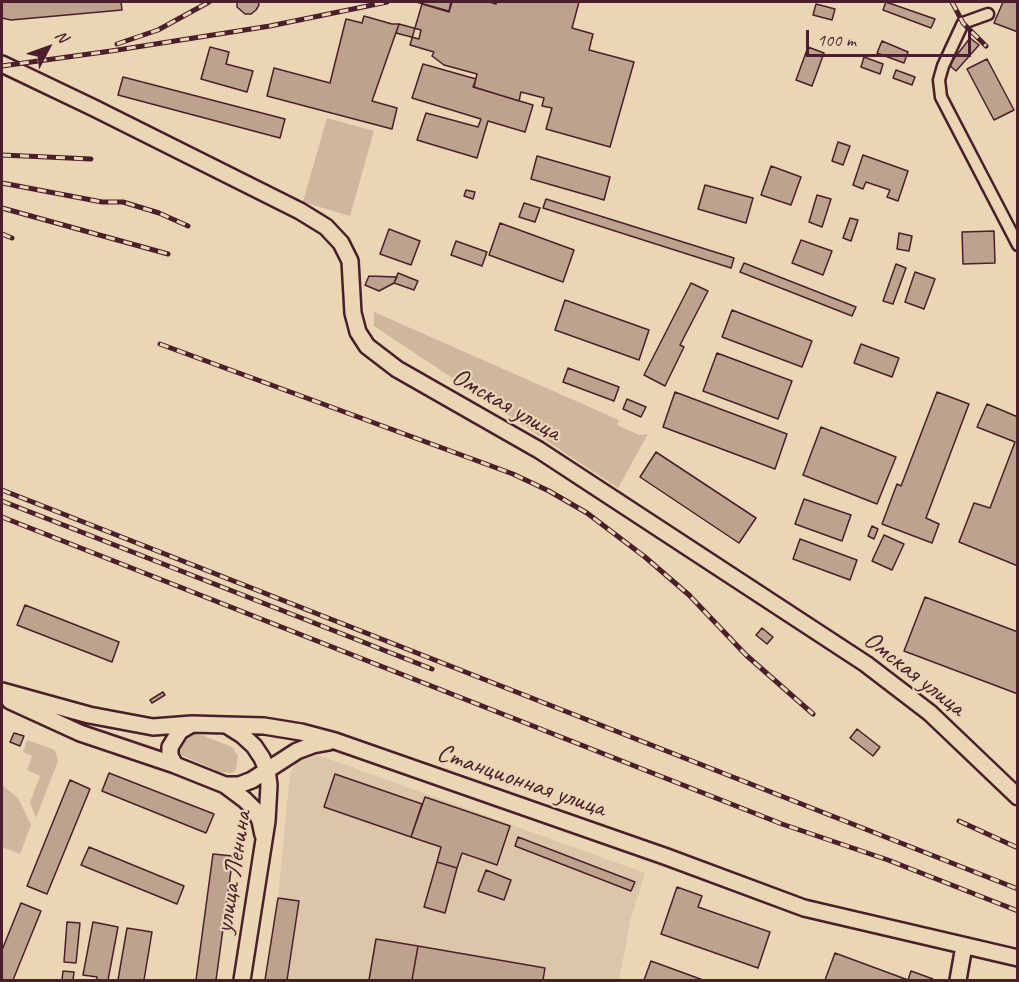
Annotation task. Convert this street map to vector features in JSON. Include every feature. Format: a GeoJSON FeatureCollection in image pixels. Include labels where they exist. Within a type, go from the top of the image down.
{"type":"FeatureCollection","features":[{"type":"Feature","properties":{"kind":"main road","name":"Омская улица"},"geometry":{"type":"LineString","coordinates":[[2,64],[126,124],[326,227],[341,243],[350,261],[353,313],[358,332],[367,346],[397,369],[539,450],[866,664],[930,713],[1017,798]]}},
{"type":"Feature","properties":{"kind":"main road","name":"Станционная улица"},"geometry":{"type":"LineString","coordinates":[[2,691],[89,715],[142,725],[264,726],[301,732],[335,741],[667,857],[804,908],[1017,958]]}},
{"type":"Feature","properties":{"kind":"main road"},"geometry":{"type":"LineString","coordinates":[[2,697],[80,733],[175,765],[225,785],[255,810],[263,835]]}},
{"type":"Feature","properties":{"kind":"main road"},"geometry":{"type":"LineString","coordinates":[[175,765],[170,756],[170,747],[180,731],[192,724]]}},
{"type":"Feature","properties":{"kind":"main road","name":"улица Ленина"},"geometry":{"type":"LineString","coordinates":[[226,725],[254,746],[267,770],[269,802],[242,981]]}},
{"type":"Feature","properties":{"kind":"main road","name":"улица Ленина"},"geometry":{"type":"LineString","coordinates":[[225,785],[240,785],[252,780],[297,750],[335,741]]}},
{"type":"Feature","properties":{"kind":"main road"},"geometry":{"type":"LineString","coordinates":[[958,981],[964,946]]}},
{"type":"Feature","properties":{"kind":"street"},"geometry":{"type":"LineString","coordinates":[[988,14],[963,23],[943,66],[939,80],[941,97],[1017,245]]}},
{"type":"Feature","properties":{"kind":"shaded area"},"geometry":{"type":"Polygon","coordinates":[[[327,118],[374,131],[350,216],[303,202],[327,118]]]}},
{"type":"Feature","properties":{"kind":"shaded area"},"geometry":{"type":"Polygon","coordinates":[[[374,312],[619,420],[617,425],[639,435],[648,434],[618,488],[374,326],[374,312]]]}},
{"type":"Feature","properties":{"kind":"shaded area"},"geometry":{"type":"Polygon","coordinates":[[[191,731],[232,747],[238,755],[236,770],[232,773],[220,772],[181,755],[176,748],[179,737],[191,731]]]}},
{"type":"Feature","properties":{"kind":"shaded area"},"geometry":{"type":"Polygon","coordinates":[[[27,740],[55,750],[58,761],[36,818],[30,802],[40,776],[27,770],[32,756],[23,752],[27,740]]]}},
{"type":"Feature","properties":{"kind":"shaded area"},"geometry":{"type":"Polygon","coordinates":[[[318,755],[645,873],[631,918],[619,980],[265,980],[278,898],[290,773],[300,757],[318,755]]]}},
{"type":"Feature","properties":{"kind":"shaded area"},"geometry":{"type":"Polygon","coordinates":[[[2,785],[18,798],[31,825],[20,854],[2,847],[2,785]]]}},
{"type":"Feature","properties":{"kind":"building"},"geometry":{"type":"Polygon","coordinates":[[[2,2],[121,2],[122,10],[11,20],[2,18],[2,2]]]}},
{"type":"Feature","properties":{"kind":"building"},"geometry":{"type":"Polygon","coordinates":[[[237,2],[258,2],[259,5],[251,14],[245,14],[237,7],[237,2]]]}},
{"type":"Feature","properties":{"kind":"building"},"geometry":{"type":"Polygon","coordinates":[[[416,2],[451,2],[449,11],[416,2]]]}},
{"type":"Feature","properties":{"kind":"building"},"geometry":{"type":"Polygon","coordinates":[[[452,2],[496,4],[497,2],[579,2],[572,28],[593,34],[589,50],[634,62],[610,147],[546,129],[552,108],[542,106],[544,98],[521,92],[519,101],[474,87],[477,74],[444,65],[432,56],[434,52],[410,45],[422,4],[449,12],[452,2]]]}},
{"type":"Feature","properties":{"kind":"building"},"geometry":{"type":"Polygon","coordinates":[[[886,2],[935,19],[931,28],[883,10],[886,2]]]}},
{"type":"Feature","properties":{"kind":"building"},"geometry":{"type":"Polygon","coordinates":[[[1003,2],[1018,2],[1018,32],[994,23],[1003,2]]]}},
{"type":"Feature","properties":{"kind":"building"},"geometry":{"type":"Polygon","coordinates":[[[816,4],[835,9],[832,20],[813,15],[816,4]]]}},
{"type":"Feature","properties":{"kind":"building"},"geometry":{"type":"Polygon","coordinates":[[[364,16],[399,24],[372,101],[397,108],[392,129],[267,96],[274,68],[330,83],[346,19],[362,23],[364,16]]]}},
{"type":"Feature","properties":{"kind":"building"},"geometry":{"type":"Polygon","coordinates":[[[399,24],[421,30],[419,39],[396,33],[399,24]]]}},
{"type":"Feature","properties":{"kind":"building"},"geometry":{"type":"Polygon","coordinates":[[[970,38],[979,45],[956,71],[949,65],[970,38]]]}},
{"type":"Feature","properties":{"kind":"building"},"geometry":{"type":"Polygon","coordinates":[[[882,41],[908,52],[904,63],[877,53],[882,41]]]}},
{"type":"Feature","properties":{"kind":"building"},"geometry":{"type":"Polygon","coordinates":[[[210,47],[229,52],[226,64],[253,71],[247,92],[201,79],[210,47]]]}},
{"type":"Feature","properties":{"kind":"building"},"geometry":{"type":"Polygon","coordinates":[[[808,47],[824,53],[812,86],[796,80],[808,47]]]}},
{"type":"Feature","properties":{"kind":"building"},"geometry":{"type":"Polygon","coordinates":[[[864,57],[883,64],[880,74],[861,67],[864,57]]]}},
{"type":"Feature","properties":{"kind":"building"},"geometry":{"type":"Polygon","coordinates":[[[987,59],[1014,110],[994,120],[967,69],[987,59]]]}},
{"type":"Feature","properties":{"kind":"building"},"geometry":{"type":"Polygon","coordinates":[[[423,64],[476,79],[473,87],[533,105],[525,132],[488,121],[477,158],[417,140],[426,113],[478,127],[481,119],[412,98],[423,64]]]}},
{"type":"Feature","properties":{"kind":"building"},"geometry":{"type":"Polygon","coordinates":[[[896,70],[915,77],[912,85],[893,78],[896,70]]]}},
{"type":"Feature","properties":{"kind":"building"},"geometry":{"type":"Polygon","coordinates":[[[123,77],[285,119],[280,138],[118,95],[123,77]]]}},
{"type":"Feature","properties":{"kind":"building"},"geometry":{"type":"Polygon","coordinates":[[[838,142],[850,146],[843,165],[832,161],[838,142]]]}},
{"type":"Feature","properties":{"kind":"building"},"geometry":{"type":"Polygon","coordinates":[[[863,155],[908,171],[898,201],[887,197],[890,190],[866,182],[863,189],[853,185],[863,155]]]}},
{"type":"Feature","properties":{"kind":"building"},"geometry":{"type":"Polygon","coordinates":[[[537,156],[610,177],[604,200],[531,179],[537,156]]]}},
{"type":"Feature","properties":{"kind":"building"},"geometry":{"type":"Polygon","coordinates":[[[771,166],[801,177],[791,205],[761,195],[771,166]]]}},
{"type":"Feature","properties":{"kind":"building"},"geometry":{"type":"Polygon","coordinates":[[[705,185],[753,198],[746,223],[698,209],[705,185]]]}},
{"type":"Feature","properties":{"kind":"building"},"geometry":{"type":"Polygon","coordinates":[[[466,190],[475,192],[473,199],[464,196],[466,190]]]}},
{"type":"Feature","properties":{"kind":"building"},"geometry":{"type":"Polygon","coordinates":[[[817,195],[831,199],[822,227],[809,222],[817,195]]]}},
{"type":"Feature","properties":{"kind":"building"},"geometry":{"type":"Polygon","coordinates":[[[546,199],[734,258],[731,268],[543,208],[546,199]]]}},
{"type":"Feature","properties":{"kind":"building"},"geometry":{"type":"Polygon","coordinates":[[[524,203],[540,208],[535,222],[519,217],[524,203]]]}},
{"type":"Feature","properties":{"kind":"building"},"geometry":{"type":"Polygon","coordinates":[[[850,218],[858,220],[851,241],[843,238],[850,218]]]}},
{"type":"Feature","properties":{"kind":"building"},"geometry":{"type":"Polygon","coordinates":[[[500,223],[574,250],[563,282],[489,255],[500,223]]]}},
{"type":"Feature","properties":{"kind":"building"},"geometry":{"type":"Polygon","coordinates":[[[389,229],[420,241],[411,265],[380,254],[389,229]]]}},
{"type":"Feature","properties":{"kind":"building"},"geometry":{"type":"Polygon","coordinates":[[[994,231],[995,263],[963,264],[962,232],[994,231]]]}},
{"type":"Feature","properties":{"kind":"building"},"geometry":{"type":"Polygon","coordinates":[[[899,233],[912,236],[909,251],[897,249],[899,233]]]}},
{"type":"Feature","properties":{"kind":"building"},"geometry":{"type":"Polygon","coordinates":[[[801,240],[832,251],[823,275],[792,263],[801,240]]]}},
{"type":"Feature","properties":{"kind":"building"},"geometry":{"type":"Polygon","coordinates":[[[456,241],[487,252],[482,266],[451,255],[456,241]]]}},
{"type":"Feature","properties":{"kind":"building"},"geometry":{"type":"Polygon","coordinates":[[[744,263],[856,307],[852,316],[740,272],[744,263]]]}},
{"type":"Feature","properties":{"kind":"building"},"geometry":{"type":"Polygon","coordinates":[[[896,264],[906,268],[893,304],[883,301],[896,264]]]}},
{"type":"Feature","properties":{"kind":"building"},"geometry":{"type":"Polygon","coordinates":[[[915,272],[935,279],[924,309],[905,302],[915,272]]]}},
{"type":"Feature","properties":{"kind":"building"},"geometry":{"type":"Polygon","coordinates":[[[398,273],[418,281],[414,290],[394,283],[398,273]]]}},
{"type":"Feature","properties":{"kind":"building"},"geometry":{"type":"Polygon","coordinates":[[[369,276],[397,277],[394,283],[379,291],[365,285],[369,276]]]}},
{"type":"Feature","properties":{"kind":"building"},"geometry":{"type":"Polygon","coordinates":[[[691,283],[708,291],[680,345],[684,347],[665,386],[644,375],[691,283]]]}},
{"type":"Feature","properties":{"kind":"building"},"geometry":{"type":"Polygon","coordinates":[[[565,300],[649,330],[639,360],[555,330],[565,300]]]}},
{"type":"Feature","properties":{"kind":"building"},"geometry":{"type":"Polygon","coordinates":[[[732,310],[812,341],[802,367],[722,337],[732,310]]]}},
{"type":"Feature","properties":{"kind":"building"},"geometry":{"type":"Polygon","coordinates":[[[861,344],[899,358],[892,377],[854,363],[861,344]]]}},
{"type":"Feature","properties":{"kind":"building"},"geometry":{"type":"Polygon","coordinates":[[[717,353],[792,381],[778,419],[703,391],[717,353]]]}},
{"type":"Feature","properties":{"kind":"building"},"geometry":{"type":"Polygon","coordinates":[[[568,368],[619,387],[614,401],[563,382],[568,368]]]}},
{"type":"Feature","properties":{"kind":"building"},"geometry":{"type":"Polygon","coordinates":[[[675,392],[787,434],[775,469],[663,427],[675,392]]]}},
{"type":"Feature","properties":{"kind":"building"},"geometry":{"type":"Polygon","coordinates":[[[937,392],[969,404],[926,518],[939,524],[932,543],[882,524],[897,484],[901,486],[937,392]]]}},
{"type":"Feature","properties":{"kind":"building"},"geometry":{"type":"Polygon","coordinates":[[[627,399],[646,407],[641,417],[623,409],[627,399]]]}},
{"type":"Feature","properties":{"kind":"building"},"geometry":{"type":"Polygon","coordinates":[[[987,404],[1018,417],[1018,566],[959,542],[974,503],[990,508],[1015,442],[977,427],[987,404]]]}},
{"type":"Feature","properties":{"kind":"building"},"geometry":{"type":"Polygon","coordinates":[[[821,427],[896,457],[877,504],[803,475],[821,427]]]}},
{"type":"Feature","properties":{"kind":"building"},"geometry":{"type":"Polygon","coordinates":[[[656,452],[756,518],[739,543],[640,477],[656,452]]]}},
{"type":"Feature","properties":{"kind":"building"},"geometry":{"type":"Polygon","coordinates":[[[804,499],[851,515],[842,541],[795,524],[804,499]]]}},
{"type":"Feature","properties":{"kind":"building"},"geometry":{"type":"Polygon","coordinates":[[[872,526],[878,529],[874,539],[868,536],[872,526]]]}},
{"type":"Feature","properties":{"kind":"building"},"geometry":{"type":"Polygon","coordinates":[[[884,535],[904,544],[892,570],[872,561],[884,535]]]}},
{"type":"Feature","properties":{"kind":"building"},"geometry":{"type":"Polygon","coordinates":[[[800,539],[857,560],[850,580],[793,559],[800,539]]]}},
{"type":"Feature","properties":{"kind":"building"},"geometry":{"type":"Polygon","coordinates":[[[925,597],[1018,632],[1018,694],[904,651],[925,597]]]}},
{"type":"Feature","properties":{"kind":"building"},"geometry":{"type":"Polygon","coordinates":[[[25,605],[119,642],[112,662],[17,625],[25,605]]]}},
{"type":"Feature","properties":{"kind":"building"},"geometry":{"type":"Polygon","coordinates":[[[762,628],[773,637],[767,644],[756,635],[762,628]]]}},
{"type":"Feature","properties":{"kind":"building"},"geometry":{"type":"Polygon","coordinates":[[[163,692],[165,695],[152,703],[150,700],[163,692]]]}},
{"type":"Feature","properties":{"kind":"building"},"geometry":{"type":"Polygon","coordinates":[[[857,729],[880,747],[873,756],[850,738],[857,729]]]}},
{"type":"Feature","properties":{"kind":"building"},"geometry":{"type":"Polygon","coordinates":[[[14,733],[24,736],[20,746],[10,742],[14,733]]]}},
{"type":"Feature","properties":{"kind":"building"},"geometry":{"type":"Polygon","coordinates":[[[109,773],[214,814],[206,833],[102,791],[109,773]]]}},
{"type":"Feature","properties":{"kind":"building"},"geometry":{"type":"Polygon","coordinates":[[[335,774],[422,804],[411,837],[324,807],[335,774]]]}},
{"type":"Feature","properties":{"kind":"building"},"geometry":{"type":"Polygon","coordinates":[[[70,780],[90,789],[47,894],[27,886],[70,780]]]}},
{"type":"Feature","properties":{"kind":"building"},"geometry":{"type":"Polygon","coordinates":[[[425,797],[510,826],[497,865],[462,853],[457,868],[437,862],[441,847],[411,837],[425,797]]]}},
{"type":"Feature","properties":{"kind":"building"},"geometry":{"type":"Polygon","coordinates":[[[518,837],[635,882],[631,891],[515,846],[518,837]]]}},
{"type":"Feature","properties":{"kind":"building"},"geometry":{"type":"Polygon","coordinates":[[[89,847],[184,886],[177,904],[81,865],[89,847]]]}},
{"type":"Feature","properties":{"kind":"building"},"geometry":{"type":"Polygon","coordinates":[[[213,854],[233,856],[216,980],[196,980],[213,854]]]}},
{"type":"Feature","properties":{"kind":"building"},"geometry":{"type":"Polygon","coordinates":[[[437,862],[457,868],[445,913],[424,907],[437,862]]]}},
{"type":"Feature","properties":{"kind":"building"},"geometry":{"type":"Polygon","coordinates":[[[486,870],[511,880],[504,900],[478,891],[486,870]]]}},
{"type":"Feature","properties":{"kind":"building"},"geometry":{"type":"Polygon","coordinates":[[[677,887],[702,896],[698,907],[770,932],[758,968],[661,934],[677,887]]]}},
{"type":"Feature","properties":{"kind":"building"},"geometry":{"type":"Polygon","coordinates":[[[278,898],[299,901],[287,980],[265,980],[278,898]]]}},
{"type":"Feature","properties":{"kind":"building"},"geometry":{"type":"Polygon","coordinates":[[[21,903],[41,911],[13,980],[2,980],[2,950],[21,903]]]}},
{"type":"Feature","properties":{"kind":"building"},"geometry":{"type":"Polygon","coordinates":[[[67,922],[80,923],[76,963],[64,962],[67,922]]]}},
{"type":"Feature","properties":{"kind":"building"},"geometry":{"type":"Polygon","coordinates":[[[93,922],[118,927],[108,980],[97,980],[97,977],[83,975],[93,922]]]}},
{"type":"Feature","properties":{"kind":"building"},"geometry":{"type":"Polygon","coordinates":[[[127,928],[152,932],[144,980],[118,980],[127,928]]]}},
{"type":"Feature","properties":{"kind":"building"},"geometry":{"type":"Polygon","coordinates":[[[376,939],[418,946],[412,980],[369,980],[376,939]]]}},
{"type":"Feature","properties":{"kind":"building"},"geometry":{"type":"Polygon","coordinates":[[[418,946],[545,968],[543,980],[412,980],[418,946]]]}},
{"type":"Feature","properties":{"kind":"building"},"geometry":{"type":"Polygon","coordinates":[[[835,953],[908,980],[825,980],[835,953]]]}},
{"type":"Feature","properties":{"kind":"building"},"geometry":{"type":"Polygon","coordinates":[[[651,961],[703,980],[644,980],[651,961]]]}},
{"type":"Feature","properties":{"kind":"building"},"geometry":{"type":"Polygon","coordinates":[[[63,971],[74,972],[73,980],[62,980],[63,971]]]}},
{"type":"Feature","properties":{"kind":"building"},"geometry":{"type":"Polygon","coordinates":[[[911,971],[933,979],[933,980],[908,980],[911,971]]]}},
{"type":"Feature","properties":{"kind":"railway"},"geometry":{"type":"LineString","coordinates":[[117,44],[158,30],[209,2]]}},
{"type":"Feature","properties":{"kind":"railway"},"geometry":{"type":"LineString","coordinates":[[2,66],[270,26],[387,2]]}},
{"type":"Feature","properties":{"kind":"railway"},"geometry":{"type":"LineString","coordinates":[[952,2],[963,23],[986,46]]}},
{"type":"Feature","properties":{"kind":"railway"},"geometry":{"type":"LineString","coordinates":[[2,155],[91,159]]}},
{"type":"Feature","properties":{"kind":"railway"},"geometry":{"type":"LineString","coordinates":[[2,183],[102,202],[123,202],[159,213],[188,226]]}},
{"type":"Feature","properties":{"kind":"railway"},"geometry":{"type":"LineString","coordinates":[[2,208],[168,254]]}},
{"type":"Feature","properties":{"kind":"railway"},"geometry":{"type":"LineString","coordinates":[[2,234],[12,238]]}},
{"type":"Feature","properties":{"kind":"railway"},"geometry":{"type":"LineString","coordinates":[[160,344],[513,474],[549,491],[587,513],[645,557],[689,595],[746,655],[813,714]]}},
{"type":"Feature","properties":{"kind":"railway"},"geometry":{"type":"LineString","coordinates":[[2,490],[1018,889]]}},
{"type":"Feature","properties":{"kind":"railway"},"geometry":{"type":"LineString","coordinates":[[2,501],[432,669]]}},
{"type":"Feature","properties":{"kind":"railway"},"geometry":{"type":"LineString","coordinates":[[2,517],[782,824],[888,860],[1018,911]]}},
{"type":"Feature","properties":{"kind":"railway"},"geometry":{"type":"LineString","coordinates":[[959,821],[1018,848]]}}]}
